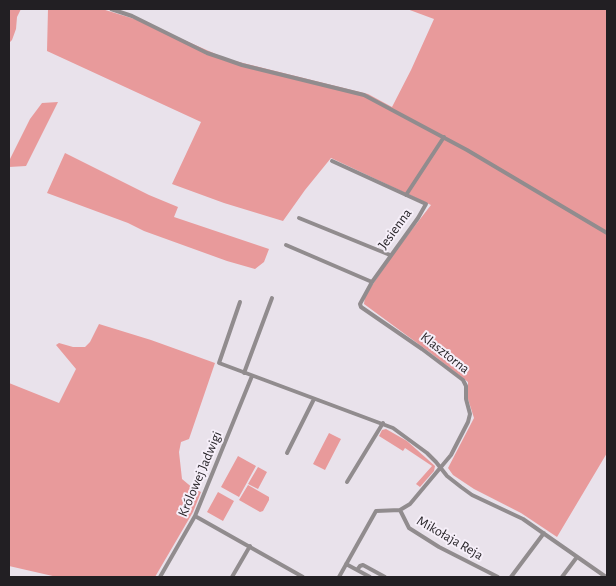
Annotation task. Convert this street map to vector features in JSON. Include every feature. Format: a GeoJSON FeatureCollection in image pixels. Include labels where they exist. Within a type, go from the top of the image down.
{"type":"FeatureCollection","features":[{"type":"Feature","properties":{"kind":"street"},"geometry":{"type":"LineString","coordinates":[[111,9],[132,16],[207,53],[242,65],[364,95],[444,137],[607,233]]}},
{"type":"Feature","properties":{"kind":"street"},"geometry":{"type":"LineString","coordinates":[[406,194],[444,137]]}},
{"type":"Feature","properties":{"kind":"street","name":"Jesienna"},"geometry":{"type":"LineString","coordinates":[[332,161],[426,204],[372,282],[360,304]]}},
{"type":"Feature","properties":{"kind":"street"},"geometry":{"type":"LineString","coordinates":[[298,218],[390,255]]}},
{"type":"Feature","properties":{"kind":"street"},"geometry":{"type":"LineString","coordinates":[[286,245],[372,282]]}},
{"type":"Feature","properties":{"kind":"street"},"geometry":{"type":"LineString","coordinates":[[244,373],[272,298]]}},
{"type":"Feature","properties":{"kind":"street"},"geometry":{"type":"LineString","coordinates":[[240,302],[219,362],[393,428],[412,441],[436,462],[447,476],[472,495],[522,519],[606,577]]}},
{"type":"Feature","properties":{"kind":"street","name":"Klasztorna"},"geometry":{"type":"LineString","coordinates":[[360,304],[430,354],[466,384],[470,418],[451,455],[441,468]]}},
{"type":"Feature","properties":{"kind":"street","name":"Królowej Jadwigi"},"geometry":{"type":"LineString","coordinates":[[160,577],[195,516],[252,376]]}},
{"type":"Feature","properties":{"kind":"street"},"geometry":{"type":"LineString","coordinates":[[287,453],[314,399]]}},
{"type":"Feature","properties":{"kind":"street"},"geometry":{"type":"LineString","coordinates":[[347,482],[383,424]]}},
{"type":"Feature","properties":{"kind":"street","name":"Mikołaja Reja"},"geometry":{"type":"LineString","coordinates":[[441,468],[410,504],[400,510],[409,528],[440,547],[498,577]]}},
{"type":"Feature","properties":{"kind":"street"},"geometry":{"type":"LineString","coordinates":[[339,577],[376,511],[400,510]]}},
{"type":"Feature","properties":{"kind":"street"},"geometry":{"type":"LineString","coordinates":[[195,516],[304,577]]}},
{"type":"Feature","properties":{"kind":"street"},"geometry":{"type":"LineString","coordinates":[[511,577],[544,533]]}},
{"type":"Feature","properties":{"kind":"street"},"geometry":{"type":"LineString","coordinates":[[232,577],[250,546]]}},
{"type":"Feature","properties":{"kind":"street"},"geometry":{"type":"LineString","coordinates":[[562,577],[577,557]]}},
{"type":"Feature","properties":{"kind":"street"},"geometry":{"type":"LineString","coordinates":[[346,564],[370,577]]}},
{"type":"Feature","properties":{"kind":"street"},"geometry":{"type":"LineString","coordinates":[[357,570],[363,565],[385,577]]}},
{"type":"Feature","properties":{"kind":"shaded area"},"geometry":{"type":"Polygon","coordinates":[[[9,9],[21,9],[17,17],[16,29],[9,43],[9,9]]]}},
{"type":"Feature","properties":{"kind":"shaded area"},"geometry":{"type":"Polygon","coordinates":[[[48,9],[102,9],[141,21],[227,59],[368,94],[392,107],[434,19],[407,9],[607,9],[607,453],[557,537],[521,513],[474,489],[453,475],[448,468],[474,418],[468,399],[468,382],[364,304],[365,296],[393,254],[431,205],[331,158],[283,221],[224,203],[172,184],[201,122],[47,51],[48,9]]]}},
{"type":"Feature","properties":{"kind":"shaded area"},"geometry":{"type":"Polygon","coordinates":[[[58,102],[26,166],[9,167],[9,161],[30,119],[42,103],[58,102]]]}},
{"type":"Feature","properties":{"kind":"shaded area"},"geometry":{"type":"Polygon","coordinates":[[[65,153],[149,195],[178,207],[174,217],[269,249],[264,262],[255,269],[227,261],[47,193],[65,153]]]}},
{"type":"Feature","properties":{"kind":"shaded area"},"geometry":{"type":"Polygon","coordinates":[[[99,324],[215,363],[189,439],[181,442],[179,452],[182,479],[201,492],[193,512],[155,577],[57,577],[9,566],[9,383],[59,403],[76,369],[56,345],[59,343],[73,347],[85,347],[90,342],[99,324]]]}},
{"type":"Feature","properties":{"kind":"shaded area"},"geometry":{"type":"Polygon","coordinates":[[[386,429],[407,441],[435,466],[434,471],[420,487],[416,484],[432,466],[405,448],[403,451],[379,436],[382,430],[386,429]]]}},
{"type":"Feature","properties":{"kind":"shaded area"},"geometry":{"type":"Polygon","coordinates":[[[329,433],[341,439],[325,470],[313,464],[329,433]]]}},
{"type":"Feature","properties":{"kind":"shaded area"},"geometry":{"type":"Polygon","coordinates":[[[238,456],[256,466],[239,497],[221,487],[238,456]]]}},
{"type":"Feature","properties":{"kind":"shaded area"},"geometry":{"type":"Polygon","coordinates":[[[258,467],[267,472],[258,489],[248,484],[258,467]]]}},
{"type":"Feature","properties":{"kind":"shaded area"},"geometry":{"type":"Polygon","coordinates":[[[248,485],[269,497],[263,511],[260,512],[239,500],[248,485]]]}},
{"type":"Feature","properties":{"kind":"shaded area"},"geometry":{"type":"Polygon","coordinates":[[[218,492],[234,501],[223,521],[207,512],[218,492]]]}}]}
